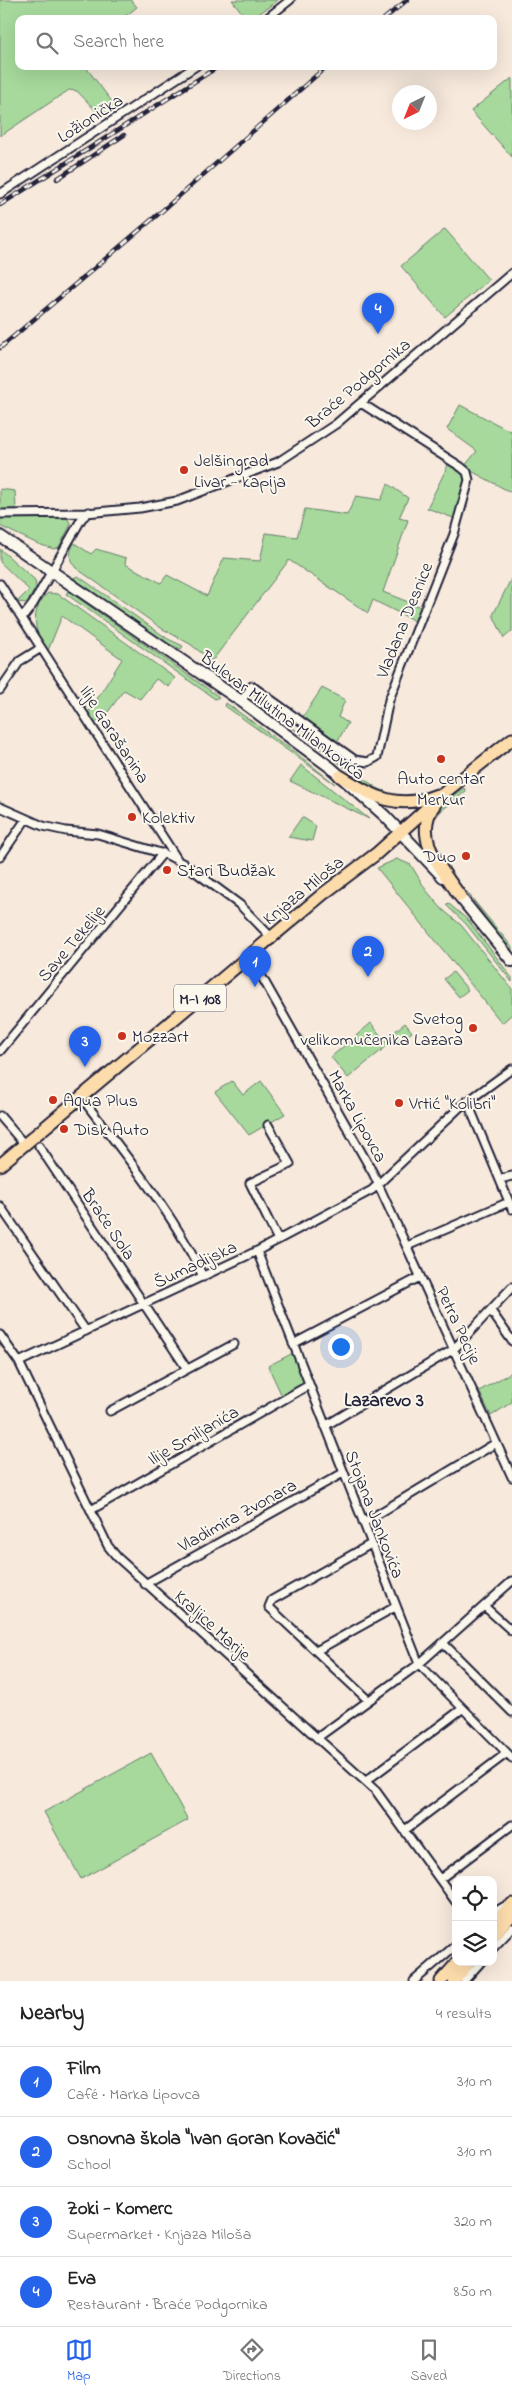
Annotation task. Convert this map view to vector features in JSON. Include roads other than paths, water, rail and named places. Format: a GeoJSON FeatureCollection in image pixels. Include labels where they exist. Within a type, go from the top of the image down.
{"type":"FeatureCollection","features":[{"type":"Feature","properties":{"kind":"main road","name":"Knjaza Miloša"},"geometry":{"type":"LineString","coordinates":[[0,1164],[376,854],[444,793],[512,739]]}},
{"type":"Feature","properties":{"kind":"main road"},"geometry":{"type":"LineString","coordinates":[[340,776],[376,797],[394,802],[416,802],[444,793]]}},
{"type":"Feature","properties":{"kind":"main road"},"geometry":{"type":"LineString","coordinates":[[444,793],[430,811],[426,832],[431,851],[460,896]]}},
{"type":"Feature","properties":{"kind":"main road"},"geometry":{"type":"LineString","coordinates":[[496,1921],[512,1903]]}},
{"type":"Feature","properties":{"kind":"main road"},"geometry":{"type":"LineString","coordinates":[[497,1931],[512,1915]]}},
{"type":"Feature","properties":{"kind":"main road"},"geometry":{"type":"LineString","coordinates":[[442,1981],[455,1966]]}},
{"type":"Feature","properties":{"kind":"main road"},"geometry":{"type":"LineString","coordinates":[[454,1981],[467,1966]]}},
{"type":"Feature","properties":{"kind":"street"},"geometry":{"type":"LineString","coordinates":[[271,15],[290,0]]}},
{"type":"Feature","properties":{"kind":"street","name":"Ložionička"},"geometry":{"type":"LineString","coordinates":[[0,194],[190,70]]}},
{"type":"Feature","properties":{"kind":"street","name":"Braće Podgornika"},"geometry":{"type":"LineString","coordinates":[[0,514],[89,512],[140,508],[177,501],[242,478],[278,462],[336,424],[512,273]]}},
{"type":"Feature","properties":{"kind":"street","name":"Vladana Desnice"},"geometry":{"type":"LineString","coordinates":[[241,702],[252,686],[355,760],[368,762],[377,757],[389,700],[454,534],[469,480],[467,472],[461,467],[361,403]]}},
{"type":"Feature","properties":{"kind":"street"},"geometry":{"type":"LineString","coordinates":[[23,618],[82,518],[89,512]]}},
{"type":"Feature","properties":{"kind":"street","name":"Bulevar Milutina Milankovića"},"geometry":{"type":"LineString","coordinates":[[0,536],[241,702],[340,776],[364,796],[460,896],[512,961]]}},
{"type":"Feature","properties":{"kind":"street","name":"Ilije Garašanina"},"geometry":{"type":"LineString","coordinates":[[0,584],[177,860],[240,904],[272,938]]}},
{"type":"Feature","properties":{"kind":"street"},"geometry":{"type":"LineString","coordinates":[[0,690],[20,661],[41,648]]}},
{"type":"Feature","properties":{"kind":"street"},"geometry":{"type":"LineString","coordinates":[[0,807],[55,829],[118,839],[163,853],[177,860]]}},
{"type":"Feature","properties":{"kind":"street"},"geometry":{"type":"LineString","coordinates":[[0,857],[26,819]]}},
{"type":"Feature","properties":{"kind":"street","name":"Save Tekelije"},"geometry":{"type":"LineString","coordinates":[[0,1051],[163,853]]}},
{"type":"Feature","properties":{"kind":"street","name":"Marka Lipovca"},"geometry":{"type":"LineString","coordinates":[[250,956],[378,1185],[467,1101],[512,1069]]}},
{"type":"Feature","properties":{"kind":"street"},"geometry":{"type":"LineString","coordinates":[[407,1246],[510,1205],[467,1101]]}},
{"type":"Feature","properties":{"kind":"street"},"geometry":{"type":"LineString","coordinates":[[88,1106],[165,1212],[203,1277]]}},
{"type":"Feature","properties":{"kind":"street"},"geometry":{"type":"LineString","coordinates":[[0,1116],[24,1144]]}},
{"type":"Feature","properties":{"kind":"street"},"geometry":{"type":"LineString","coordinates":[[268,1125],[290,1164],[250,1183],[278,1240]]}},
{"type":"Feature","properties":{"kind":"street","name":"Braće Sola"},"geometry":{"type":"LineString","coordinates":[[39,1146],[187,1369]]}},
{"type":"Feature","properties":{"kind":"street"},"geometry":{"type":"LineString","coordinates":[[500,1179],[512,1176]]}},
{"type":"Feature","properties":{"kind":"street","name":"Šumadijska"},"geometry":{"type":"LineString","coordinates":[[19,1362],[257,1251],[378,1185]]}},
{"type":"Feature","properties":{"kind":"street","name":"Petra Pecije"},"geometry":{"type":"LineString","coordinates":[[378,1185],[512,1477]]}},
{"type":"Feature","properties":{"kind":"street"},"geometry":{"type":"LineString","coordinates":[[0,1206],[86,1331]]}},
{"type":"Feature","properties":{"kind":"street","name":"Stojana Jankovića"},"geometry":{"type":"LineString","coordinates":[[257,1251],[418,1664],[510,1755]]}},
{"type":"Feature","properties":{"kind":"street"},"geometry":{"type":"LineString","coordinates":[[293,1344],[420,1277]]}},
{"type":"Feature","properties":{"kind":"street"},"geometry":{"type":"LineString","coordinates":[[325,1426],[454,1349],[512,1287]]}},
{"type":"Feature","properties":{"kind":"street"},"geometry":{"type":"LineString","coordinates":[[491,1311],[512,1341]]}},
{"type":"Feature","properties":{"kind":"street","name":"Kraljice Marije"},"geometry":{"type":"LineString","coordinates":[[0,1335],[19,1362],[108,1546],[145,1584],[366,1781],[382,1798],[452,1896]]}},
{"type":"Feature","properties":{"kind":"street"},"geometry":{"type":"LineString","coordinates":[[110,1411],[234,1344]]}},
{"type":"Feature","properties":{"kind":"street","name":"Ilije Smiljanića"},"geometry":{"type":"LineString","coordinates":[[91,1510],[309,1385]]}},
{"type":"Feature","properties":{"kind":"street"},"geometry":{"type":"LineString","coordinates":[[363,1523],[496,1443]]}},
{"type":"Feature","properties":{"kind":"street","name":"Vladimira Zvonara"},"geometry":{"type":"LineString","coordinates":[[145,1584],[343,1473]]}},
{"type":"Feature","properties":{"kind":"street"},"geometry":{"type":"LineString","coordinates":[[368,1700],[270,1609],[270,1602],[371,1544]]}},
{"type":"Feature","properties":{"kind":"street"},"geometry":{"type":"LineString","coordinates":[[317,1738],[418,1664],[512,1581]]}},
{"type":"Feature","properties":{"kind":"street"},"geometry":{"type":"LineString","coordinates":[[316,1651],[395,1606]]}},
{"type":"Feature","properties":{"kind":"street"},"geometry":{"type":"LineString","coordinates":[[484,1606],[512,1631]]}},
{"type":"Feature","properties":{"kind":"street"},"geometry":{"type":"LineString","coordinates":[[443,1643],[512,1712]]}},
{"type":"Feature","properties":{"kind":"street"},"geometry":{"type":"LineString","coordinates":[[506,1706],[512,1701]]}},
{"type":"Feature","properties":{"kind":"street"},"geometry":{"type":"LineString","coordinates":[[366,1781],[462,1709]]}},
{"type":"Feature","properties":{"kind":"street"},"geometry":{"type":"LineString","coordinates":[[405,1830],[510,1755]]}},
{"type":"Feature","properties":{"kind":"street"},"geometry":{"type":"LineString","coordinates":[[440,1879],[512,1825]]}},
{"type":"Feature","properties":{"kind":"street"},"geometry":{"type":"LineString","coordinates":[[497,1910],[512,1903]]}},
{"type":"Feature","properties":{"kind":"street"},"geometry":{"type":"LineString","coordinates":[[497,1944],[512,1928]]}},
{"type":"Feature","properties":{"kind":"street"},"geometry":{"type":"LineString","coordinates":[[414,1981],[452,1948]]}},
{"type":"Feature","properties":{"kind":"street"},"geometry":{"type":"LineString","coordinates":[[468,1980],[477,1966]]}},
{"type":"Feature","properties":{"kind":"railway"},"geometry":{"type":"LineString","coordinates":[[389,15],[407,0]]}},
{"type":"Feature","properties":{"kind":"railway"},"geometry":{"type":"LineString","coordinates":[[0,205],[213,70]]}},
{"type":"Feature","properties":{"kind":"railway"},"geometry":{"type":"LineString","coordinates":[[0,348],[162,211],[322,70]]}},
{"type":"Feature","properties":{"kind":"railway"},"geometry":{"type":"LineString","coordinates":[[57,179],[124,135]]}},
{"type":"Feature","properties":{"kind":"place","name":"Eva"},"geometry":{"type":"Point","coordinates":[378,334]}},
{"type":"Feature","properties":{"kind":"place","name":"Jelšingrad Livar - kapija"},"geometry":{"type":"Point","coordinates":[184,470]}},
{"type":"Feature","properties":{"kind":"place","name":"Auto centar Merkur"},"geometry":{"type":"Point","coordinates":[441,759]}},
{"type":"Feature","properties":{"kind":"place","name":"Kolektiv"},"geometry":{"type":"Point","coordinates":[132,817]}},
{"type":"Feature","properties":{"kind":"place","name":"Duo"},"geometry":{"type":"Point","coordinates":[466,856]}},
{"type":"Feature","properties":{"kind":"place","name":"Stari Budžak"},"geometry":{"type":"Point","coordinates":[167,870]}},
{"type":"Feature","properties":{"kind":"place","name":"Osnovna škola \"Ivan Goran Kovačić\""},"geometry":{"type":"Point","coordinates":[368,977]}},
{"type":"Feature","properties":{"kind":"place","name":"Film"},"geometry":{"type":"Point","coordinates":[255,987]}},
{"type":"Feature","properties":{"kind":"place","name":"Svetog velikomučenika Lazara"},"geometry":{"type":"Point","coordinates":[473,1028]}},
{"type":"Feature","properties":{"kind":"place","name":"Mozzart"},"geometry":{"type":"Point","coordinates":[122,1036]}},
{"type":"Feature","properties":{"kind":"place","name":"Zoki - Komerc"},"geometry":{"type":"Point","coordinates":[85,1067]}},
{"type":"Feature","properties":{"kind":"place","name":"Aqua Plus"},"geometry":{"type":"Point","coordinates":[53,1100]}},
{"type":"Feature","properties":{"kind":"place","name":"Vrtić \"Kolibri\""},"geometry":{"type":"Point","coordinates":[399,1103]}},
{"type":"Feature","properties":{"kind":"place","name":"Disk Auto"},"geometry":{"type":"Point","coordinates":[64,1129]}},
{"type":"Feature","properties":{"kind":"district","name":"Lazarevo 3"},"geometry":{"type":"Point","coordinates":[384,1399]}}]}
